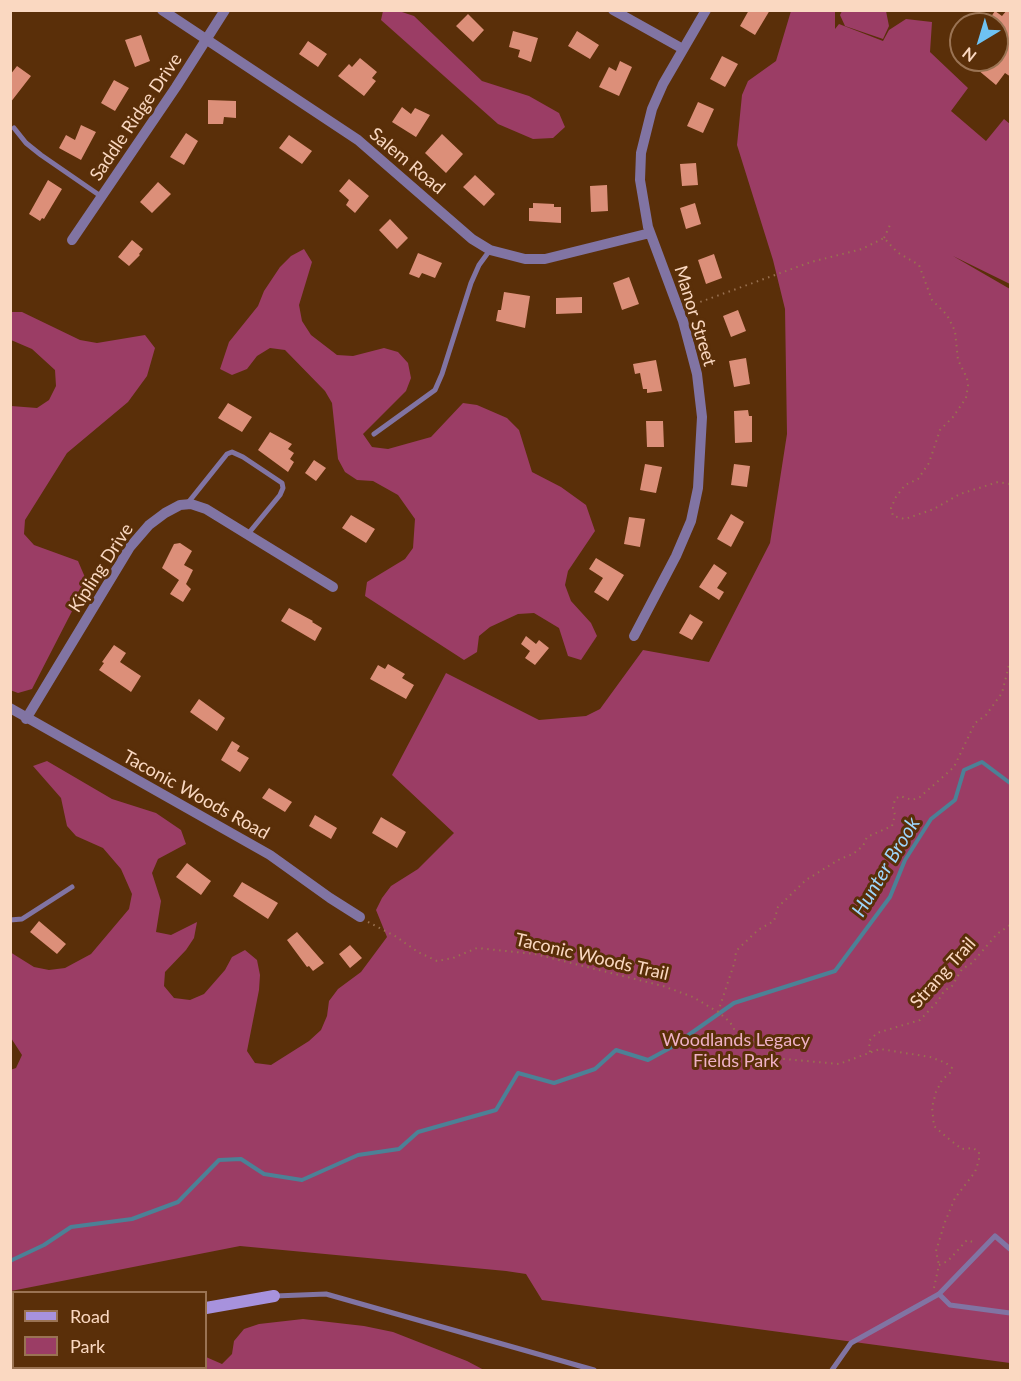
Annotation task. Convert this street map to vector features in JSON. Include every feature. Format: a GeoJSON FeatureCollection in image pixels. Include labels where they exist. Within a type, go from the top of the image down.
{"type":"FeatureCollection","features":[{"type":"Feature","properties":{"kind":"street","name":"Salem Road"},"geometry":{"type":"LineString","coordinates":[[162,10],[358,140],[472,239],[490,250],[525,259],[545,259],[650,233]]}},
{"type":"Feature","properties":{"kind":"street","name":"Saddle Ridge Drive"},"geometry":{"type":"LineString","coordinates":[[72,240],[225,10]]}},
{"type":"Feature","properties":{"kind":"street"},"geometry":{"type":"LineString","coordinates":[[613,10],[683,49]]}},
{"type":"Feature","properties":{"kind":"street","name":"Manor Street"},"geometry":{"type":"LineString","coordinates":[[634,636],[691,521],[698,488],[702,417],[697,374],[679,310],[650,233],[640,180],[641,153],[652,109],[663,84],[706,10]]}},
{"type":"Feature","properties":{"kind":"street","name":"Kipling Drive"},"geometry":{"type":"LineString","coordinates":[[26,719],[130,547],[157,519],[180,505],[186,505]]}},
{"type":"Feature","properties":{"kind":"street"},"geometry":{"type":"LineString","coordinates":[[186,505],[206,509],[333,587]]}},
{"type":"Feature","properties":{"kind":"street","name":"Taconic Woods Road"},"geometry":{"type":"LineString","coordinates":[[10,708],[270,855],[360,917]]}},
{"type":"Feature","properties":{"kind":"street"},"geometry":{"type":"LineString","coordinates":[[207,1308],[274,1296]]}},
{"type":"Feature","properties":{"kind":"lane"},"geometry":{"type":"LineString","coordinates":[[14,128],[40,155],[102,197]]}},
{"type":"Feature","properties":{"kind":"lane"},"geometry":{"type":"LineString","coordinates":[[374,434],[435,390],[471,283],[479,265],[490,250]]}},
{"type":"Feature","properties":{"kind":"lane"},"geometry":{"type":"LineString","coordinates":[[186,505],[227,454],[232,452],[243,457],[282,483],[283,488],[248,535]]}},
{"type":"Feature","properties":{"kind":"lane"},"geometry":{"type":"LineString","coordinates":[[10,920],[22,919],[72,887]]}},
{"type":"Feature","properties":{"kind":"lane"},"geometry":{"type":"LineString","coordinates":[[832,1371],[851,1342],[939,1294],[995,1236],[1011,1249]]}},
{"type":"Feature","properties":{"kind":"lane"},"geometry":{"type":"LineString","coordinates":[[274,1296],[326,1294],[594,1371]]}},
{"type":"Feature","properties":{"kind":"lane"},"geometry":{"type":"LineString","coordinates":[[939,1294],[950,1305],[1011,1313]]}},
{"type":"Feature","properties":{"kind":"path"},"geometry":{"type":"LineString","coordinates":[[679,310],[785,271],[861,249],[884,238],[890,225]]}},
{"type":"Feature","properties":{"kind":"path"},"geometry":{"type":"LineString","coordinates":[[884,238],[897,252],[920,266],[932,300],[947,315],[956,331],[958,360],[967,378],[968,386],[966,398],[953,417],[940,430],[929,463],[918,479],[904,485],[896,497],[891,507],[893,516],[905,519],[934,509],[960,494],[998,482],[1011,484]]}},
{"type":"Feature","properties":{"kind":"path"},"geometry":{"type":"LineString","coordinates":[[718,1012],[735,961],[736,951],[758,930],[774,921],[778,907],[806,880],[840,859],[853,854],[863,846],[867,837],[892,826],[895,799],[900,796],[912,800],[920,796],[954,767],[975,723],[986,715],[1002,693],[1011,661]]}},
{"type":"Feature","properties":{"kind":"path","name":"Taconic Woods Trail"},"geometry":{"type":"LineString","coordinates":[[360,917],[437,961],[453,958],[477,948],[535,954],[693,997],[718,1012],[734,1029],[765,1049],[773,1058],[839,1064],[870,1052]]}},
{"type":"Feature","properties":{"kind":"path","name":"Strang Trail"},"geometry":{"type":"LineString","coordinates":[[870,1052],[869,1041],[877,1033],[920,1020],[944,991],[952,986],[962,969],[972,963],[997,934],[1011,925]]}},
{"type":"Feature","properties":{"kind":"path"},"geometry":{"type":"LineString","coordinates":[[870,1052],[880,1049],[930,1057],[946,1062],[952,1068],[951,1073],[942,1080],[936,1092],[932,1107],[934,1126],[962,1149],[973,1148],[979,1152],[975,1172],[955,1198],[936,1251],[939,1265],[933,1286],[939,1294]]}},
{"type":"Feature","properties":{"kind":"path"},"geometry":{"type":"LineString","coordinates":[[939,1265],[948,1261],[968,1240],[982,1248]]}},
{"type":"Feature","properties":{"kind":"green space"},"geometry":{"type":"Polygon","coordinates":[[[383,11],[399,11],[414,16],[482,81],[529,96],[559,113],[565,127],[553,138],[533,139],[498,124],[381,20],[383,11]]]}},
{"type":"Feature","properties":{"kind":"green space","name":"Woodlands Legacy Fields Park"},"geometry":{"type":"Polygon","coordinates":[[[791,11],[835,11],[835,29],[839,24],[883,41],[889,30],[906,19],[932,22],[930,52],[968,88],[951,111],[986,141],[1004,119],[1010,124],[1010,284],[953,256],[1010,289],[1010,1363],[542,1300],[526,1274],[240,1246],[11,1291],[10,1070],[16,1068],[22,1055],[11,1038],[10,952],[34,967],[49,970],[65,968],[91,954],[129,909],[132,894],[121,869],[103,848],[76,836],[67,826],[61,798],[33,766],[47,761],[112,799],[156,813],[181,830],[186,844],[158,859],[152,873],[161,901],[156,932],[171,935],[197,922],[194,938],[165,972],[164,986],[174,998],[190,1000],[204,994],[225,970],[232,957],[245,950],[257,960],[260,975],[247,1051],[255,1063],[271,1065],[309,1041],[321,1030],[327,1016],[329,1001],[338,989],[361,972],[387,937],[376,910],[382,898],[391,886],[418,869],[454,833],[392,775],[446,673],[539,720],[586,716],[600,709],[643,650],[709,662],[770,543],[787,434],[785,309],[773,260],[737,145],[742,95],[748,81],[776,61],[791,11]]]}},
{"type":"Feature","properties":{"kind":"green space"},"geometry":{"type":"Polygon","coordinates":[[[842,11],[886,11],[889,26],[883,39],[845,26],[840,15],[842,11]]]}},
{"type":"Feature","properties":{"kind":"green space"},"geometry":{"type":"Polygon","coordinates":[[[304,249],[312,262],[299,305],[302,321],[311,335],[337,355],[353,356],[384,348],[398,352],[408,363],[411,378],[406,391],[363,434],[372,447],[388,449],[431,437],[463,403],[477,405],[507,418],[519,430],[532,472],[561,487],[586,505],[595,531],[568,571],[565,585],[571,601],[591,623],[597,636],[581,660],[568,656],[559,628],[534,613],[518,614],[490,627],[479,636],[477,652],[464,660],[365,596],[367,582],[405,559],[413,548],[415,519],[398,495],[373,481],[357,480],[345,472],[338,459],[332,403],[325,391],[285,350],[270,348],[257,356],[247,369],[232,375],[220,369],[229,342],[258,306],[264,291],[280,267],[291,256],[304,249]]]}},
{"type":"Feature","properties":{"kind":"green space"},"geometry":{"type":"Polygon","coordinates":[[[10,312],[22,312],[80,340],[97,343],[145,335],[155,348],[147,376],[128,402],[67,453],[25,520],[24,534],[34,545],[78,561],[87,582],[32,689],[18,693],[10,690],[11,406],[37,408],[49,400],[56,386],[55,370],[32,349],[11,340],[10,312]]]}},
{"type":"Feature","properties":{"kind":"green space"},"geometry":{"type":"Polygon","coordinates":[[[303,1319],[364,1326],[393,1332],[484,1370],[88,1370],[207,1369],[207,1357],[222,1364],[232,1354],[234,1341],[244,1329],[259,1324],[303,1319]]]}},
{"type":"Feature","properties":{"kind":"building"},"geometry":{"type":"Polygon","coordinates":[[[749,10],[770,10],[755,35],[740,26],[749,10]]]}},
{"type":"Feature","properties":{"kind":"building"},"geometry":{"type":"Polygon","coordinates":[[[1011,10],[1011,77],[1005,73],[996,85],[980,72],[1009,72],[1009,12],[1005,12],[1011,10]]]}},
{"type":"Feature","properties":{"kind":"building"},"geometry":{"type":"Polygon","coordinates":[[[468,14],[484,30],[473,42],[456,26],[468,14]]]}},
{"type":"Feature","properties":{"kind":"building"},"geometry":{"type":"Polygon","coordinates":[[[513,31],[538,38],[531,62],[518,57],[520,50],[509,47],[513,31]]]}},
{"type":"Feature","properties":{"kind":"building"},"geometry":{"type":"Polygon","coordinates":[[[577,31],[599,45],[590,59],[568,46],[577,31]]]}},
{"type":"Feature","properties":{"kind":"building"},"geometry":{"type":"Polygon","coordinates":[[[141,35],[150,61],[135,67],[125,40],[141,35]]]}},
{"type":"Feature","properties":{"kind":"building"},"geometry":{"type":"Polygon","coordinates":[[[308,41],[327,54],[318,67],[299,54],[308,41]]]}},
{"type":"Feature","properties":{"kind":"building"},"geometry":{"type":"Polygon","coordinates":[[[722,56],[738,64],[725,87],[710,79],[722,56]]]}},
{"type":"Feature","properties":{"kind":"building"},"geometry":{"type":"Polygon","coordinates":[[[360,58],[377,72],[372,78],[376,81],[364,96],[338,76],[349,64],[352,67],[360,58]]]}},
{"type":"Feature","properties":{"kind":"building"},"geometry":{"type":"Polygon","coordinates":[[[620,61],[632,67],[619,96],[599,87],[609,67],[616,71],[620,61]]]}},
{"type":"Feature","properties":{"kind":"building"},"geometry":{"type":"Polygon","coordinates":[[[17,66],[31,76],[10,103],[10,75],[17,66]]]}},
{"type":"Feature","properties":{"kind":"building"},"geometry":{"type":"Polygon","coordinates":[[[114,80],[129,88],[115,111],[101,103],[114,80]]]}},
{"type":"Feature","properties":{"kind":"building"},"geometry":{"type":"Polygon","coordinates":[[[208,100],[236,101],[236,118],[224,117],[223,124],[208,124],[208,100]]]}},
{"type":"Feature","properties":{"kind":"building"},"geometry":{"type":"Polygon","coordinates":[[[698,102],[714,109],[703,133],[687,126],[698,102]]]}},
{"type":"Feature","properties":{"kind":"building"},"geometry":{"type":"Polygon","coordinates":[[[402,107],[411,114],[415,108],[430,115],[416,137],[392,122],[402,107]]]}},
{"type":"Feature","properties":{"kind":"building"},"geometry":{"type":"Polygon","coordinates":[[[81,125],[96,132],[81,160],[59,148],[66,135],[75,140],[81,125]]]}},
{"type":"Feature","properties":{"kind":"building"},"geometry":{"type":"Polygon","coordinates":[[[186,133],[198,141],[184,165],[170,157],[186,133]]]}},
{"type":"Feature","properties":{"kind":"building"},"geometry":{"type":"Polygon","coordinates":[[[442,134],[463,154],[446,173],[425,153],[442,134]]]}},
{"type":"Feature","properties":{"kind":"building"},"geometry":{"type":"Polygon","coordinates":[[[289,135],[312,151],[302,164],[279,148],[289,135]]]}},
{"type":"Feature","properties":{"kind":"building"},"geometry":{"type":"Polygon","coordinates":[[[696,163],[698,185],[682,186],[680,164],[696,163]]]}},
{"type":"Feature","properties":{"kind":"building"},"geometry":{"type":"Polygon","coordinates":[[[475,175],[495,194],[484,206],[463,187],[475,175]]]}},
{"type":"Feature","properties":{"kind":"building"},"geometry":{"type":"Polygon","coordinates":[[[349,179],[369,196],[355,213],[346,205],[349,200],[339,191],[349,179]]]}},
{"type":"Feature","properties":{"kind":"building"},"geometry":{"type":"Polygon","coordinates":[[[48,180],[62,189],[44,219],[40,221],[29,214],[48,180]]]}},
{"type":"Feature","properties":{"kind":"building"},"geometry":{"type":"Polygon","coordinates":[[[158,182],[171,194],[152,213],[140,202],[158,182]]]}},
{"type":"Feature","properties":{"kind":"building"},"geometry":{"type":"Polygon","coordinates":[[[607,185],[608,211],[591,212],[590,186],[607,185]]]}},
{"type":"Feature","properties":{"kind":"building"},"geometry":{"type":"Polygon","coordinates":[[[533,203],[554,204],[554,207],[561,207],[561,223],[529,221],[529,208],[533,208],[533,203]]]}},
{"type":"Feature","properties":{"kind":"building"},"geometry":{"type":"Polygon","coordinates":[[[695,203],[701,224],[686,229],[680,208],[695,203]]]}},
{"type":"Feature","properties":{"kind":"building"},"geometry":{"type":"Polygon","coordinates":[[[390,219],[408,238],[397,249],[379,230],[390,219]]]}},
{"type":"Feature","properties":{"kind":"building"},"geometry":{"type":"Polygon","coordinates":[[[132,240],[143,249],[129,266],[118,257],[132,240]]]}},
{"type":"Feature","properties":{"kind":"building"},"geometry":{"type":"Polygon","coordinates":[[[418,253],[442,263],[435,278],[422,273],[419,278],[409,274],[418,253]]]}},
{"type":"Feature","properties":{"kind":"building"},"geometry":{"type":"Polygon","coordinates":[[[714,254],[722,278],[706,284],[698,260],[714,254]]]}},
{"type":"Feature","properties":{"kind":"building"},"geometry":{"type":"Polygon","coordinates":[[[629,277],[639,304],[622,310],[613,283],[629,277]]]}},
{"type":"Feature","properties":{"kind":"building"},"geometry":{"type":"Polygon","coordinates":[[[504,292],[530,296],[525,328],[496,321],[498,310],[501,310],[504,292]]]}},
{"type":"Feature","properties":{"kind":"building"},"geometry":{"type":"Polygon","coordinates":[[[582,297],[582,313],[556,314],[556,298],[582,297]]]}},
{"type":"Feature","properties":{"kind":"building"},"geometry":{"type":"Polygon","coordinates":[[[738,310],[746,331],[731,337],[723,316],[738,310]]]}},
{"type":"Feature","properties":{"kind":"building"},"geometry":{"type":"Polygon","coordinates":[[[746,358],[750,384],[734,387],[729,361],[746,358]]]}},
{"type":"Feature","properties":{"kind":"building"},"geometry":{"type":"Polygon","coordinates":[[[656,360],[662,391],[647,393],[647,389],[643,389],[640,373],[635,374],[633,364],[656,360]]]}},
{"type":"Feature","properties":{"kind":"building"},"geometry":{"type":"Polygon","coordinates":[[[228,403],[252,417],[242,432],[218,418],[228,403]]]}},
{"type":"Feature","properties":{"kind":"building"},"geometry":{"type":"Polygon","coordinates":[[[748,410],[749,416],[752,416],[752,442],[735,443],[734,411],[748,410]]]}},
{"type":"Feature","properties":{"kind":"building"},"geometry":{"type":"Polygon","coordinates":[[[646,421],[663,421],[664,447],[647,447],[646,421]]]}},
{"type":"Feature","properties":{"kind":"building"},"geometry":{"type":"Polygon","coordinates":[[[270,432],[292,444],[288,449],[294,453],[290,459],[294,462],[288,472],[258,450],[270,432]]]}},
{"type":"Feature","properties":{"kind":"building"},"geometry":{"type":"Polygon","coordinates":[[[314,460],[326,468],[316,481],[305,473],[314,460]]]}},
{"type":"Feature","properties":{"kind":"building"},"geometry":{"type":"Polygon","coordinates":[[[645,464],[662,467],[656,493],[640,490],[645,464]]]}},
{"type":"Feature","properties":{"kind":"building"},"geometry":{"type":"Polygon","coordinates":[[[734,464],[750,466],[747,487],[731,485],[734,464]]]}},
{"type":"Feature","properties":{"kind":"building"},"geometry":{"type":"Polygon","coordinates":[[[731,514],[744,522],[731,547],[717,539],[731,514]]]}},
{"type":"Feature","properties":{"kind":"building"},"geometry":{"type":"Polygon","coordinates":[[[351,515],[375,529],[366,543],[342,528],[351,515]]]}},
{"type":"Feature","properties":{"kind":"building"},"geometry":{"type":"Polygon","coordinates":[[[629,517],[645,519],[640,547],[624,544],[629,517]]]}},
{"type":"Feature","properties":{"kind":"building"},"geometry":{"type":"Polygon","coordinates":[[[180,543],[192,551],[184,565],[193,570],[186,584],[191,589],[183,602],[170,594],[179,580],[162,568],[174,544],[180,543]]]}},
{"type":"Feature","properties":{"kind":"building"},"geometry":{"type":"Polygon","coordinates":[[[596,558],[624,575],[608,601],[594,592],[603,578],[589,569],[596,558]]]}},
{"type":"Feature","properties":{"kind":"building"},"geometry":{"type":"Polygon","coordinates":[[[714,564],[727,573],[717,588],[724,592],[719,600],[699,587],[714,564]]]}},
{"type":"Feature","properties":{"kind":"building"},"geometry":{"type":"Polygon","coordinates":[[[289,608],[322,628],[315,641],[281,621],[289,608]]]}},
{"type":"Feature","properties":{"kind":"building"},"geometry":{"type":"Polygon","coordinates":[[[690,614],[703,622],[692,640],[679,633],[690,614]]]}},
{"type":"Feature","properties":{"kind":"building"},"geometry":{"type":"Polygon","coordinates":[[[526,636],[536,644],[539,640],[549,648],[535,665],[525,658],[530,651],[521,644],[526,636]]]}},
{"type":"Feature","properties":{"kind":"building"},"geometry":{"type":"Polygon","coordinates":[[[114,645],[126,653],[120,662],[141,676],[131,692],[99,670],[114,645]]]}},
{"type":"Feature","properties":{"kind":"building"},"geometry":{"type":"Polygon","coordinates":[[[388,664],[405,674],[402,678],[414,685],[406,699],[370,679],[378,665],[385,669],[388,664]]]}},
{"type":"Feature","properties":{"kind":"building"},"geometry":{"type":"Polygon","coordinates":[[[199,699],[225,718],[217,731],[190,712],[199,699]]]}},
{"type":"Feature","properties":{"kind":"building"},"geometry":{"type":"Polygon","coordinates":[[[232,741],[240,746],[237,751],[249,758],[240,772],[221,760],[232,741]]]}},
{"type":"Feature","properties":{"kind":"building"},"geometry":{"type":"Polygon","coordinates":[[[269,788],[292,802],[285,812],[262,798],[269,788]]]}},
{"type":"Feature","properties":{"kind":"building"},"geometry":{"type":"Polygon","coordinates":[[[315,815],[337,828],[331,839],[309,826],[315,815]]]}},
{"type":"Feature","properties":{"kind":"building"},"geometry":{"type":"Polygon","coordinates":[[[381,817],[406,832],[397,848],[372,833],[381,817]]]}},
{"type":"Feature","properties":{"kind":"building"},"geometry":{"type":"Polygon","coordinates":[[[187,863],[211,881],[201,895],[176,877],[187,863]]]}},
{"type":"Feature","properties":{"kind":"building"},"geometry":{"type":"Polygon","coordinates":[[[242,882],[278,903],[268,919],[233,896],[242,882]]]}},
{"type":"Feature","properties":{"kind":"building"},"geometry":{"type":"Polygon","coordinates":[[[39,921],[66,944],[57,954],[30,932],[39,921]]]}},
{"type":"Feature","properties":{"kind":"building"},"geometry":{"type":"Polygon","coordinates":[[[297,932],[324,963],[313,971],[309,966],[307,967],[287,940],[297,932]]]}},
{"type":"Feature","properties":{"kind":"building"},"geometry":{"type":"Polygon","coordinates":[[[350,945],[362,958],[350,968],[339,954],[350,945]]]}},
{"type":"Feature","properties":{"kind":"waterway","name":"Hunter Brook"},"geometry":{"type":"LineString","coordinates":[[10,1261],[44,1245],[71,1227],[132,1219],[178,1202],[219,1160],[241,1159],[264,1174],[302,1180],[358,1155],[399,1149],[418,1132],[496,1110],[518,1073],[554,1083],[595,1069],[616,1050],[648,1060],[670,1048],[734,1003],[835,971],[890,897],[905,860],[931,819],[955,800],[964,770],[982,762],[1010,783]]}}]}
